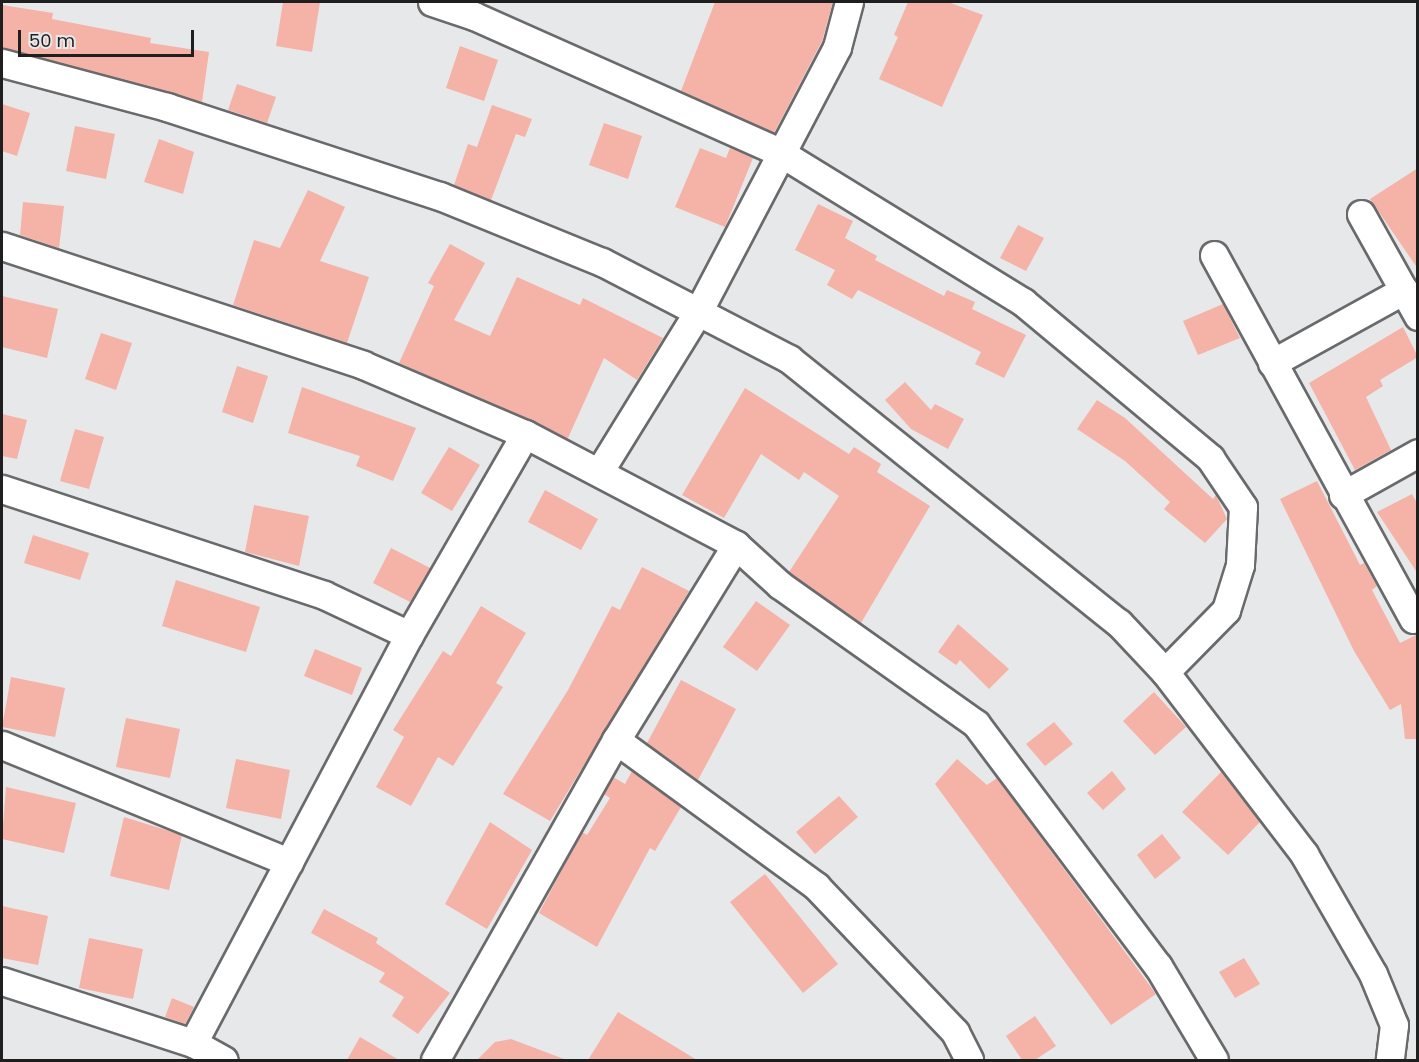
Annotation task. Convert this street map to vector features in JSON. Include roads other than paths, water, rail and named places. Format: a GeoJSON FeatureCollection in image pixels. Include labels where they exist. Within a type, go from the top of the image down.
{"type":"FeatureCollection","features":[{"type":"Feature","properties":{"kind":"street"},"geometry":{"type":"LineString","coordinates":[[432,2],[474,16],[781,153],[1023,302],[1210,458],[1243,507],[1240,565],[1226,610],[1165,672]]}},
{"type":"Feature","properties":{"kind":"street"},"geometry":{"type":"LineString","coordinates":[[599,472],[698,312],[837,47],[849,2]]}},
{"type":"Feature","properties":{"kind":"street"},"geometry":{"type":"LineString","coordinates":[[2,63],[167,106],[440,196],[602,262],[789,359],[1119,623],[1165,672],[1310,864],[1381,994],[1394,1025],[1390,1060]]}},
{"type":"Feature","properties":{"kind":"street"},"geometry":{"type":"LineString","coordinates":[[1362,214],[1418,316]]}},
{"type":"Feature","properties":{"kind":"street"},"geometry":{"type":"LineString","coordinates":[[2,246],[363,365],[525,434],[736,545],[780,585],[976,724],[1158,966],[1214,1060]]}},
{"type":"Feature","properties":{"kind":"street"},"geometry":{"type":"LineString","coordinates":[[1214,255],[1342,495],[1413,619]]}},
{"type":"Feature","properties":{"kind":"street"},"geometry":{"type":"LineString","coordinates":[[1272,363],[1404,290]]}},
{"type":"Feature","properties":{"kind":"street"},"geometry":{"type":"LineString","coordinates":[[193,1043],[409,635],[525,434]]}},
{"type":"Feature","properties":{"kind":"street"},"geometry":{"type":"LineString","coordinates":[[1342,495],[1418,453]]}},
{"type":"Feature","properties":{"kind":"street"},"geometry":{"type":"LineString","coordinates":[[2,489],[324,595],[409,635]]}},
{"type":"Feature","properties":{"kind":"street"},"geometry":{"type":"LineString","coordinates":[[435,1060],[616,740],[736,545]]}},
{"type":"Feature","properties":{"kind":"street"},"geometry":{"type":"LineString","coordinates":[[616,740],[816,885],[955,1032],[969,1060]]}},
{"type":"Feature","properties":{"kind":"street"},"geometry":{"type":"LineString","coordinates":[[2,745],[289,862]]}},
{"type":"Feature","properties":{"kind":"street"},"geometry":{"type":"LineString","coordinates":[[2,981],[193,1043],[224,1060]]}}]}
